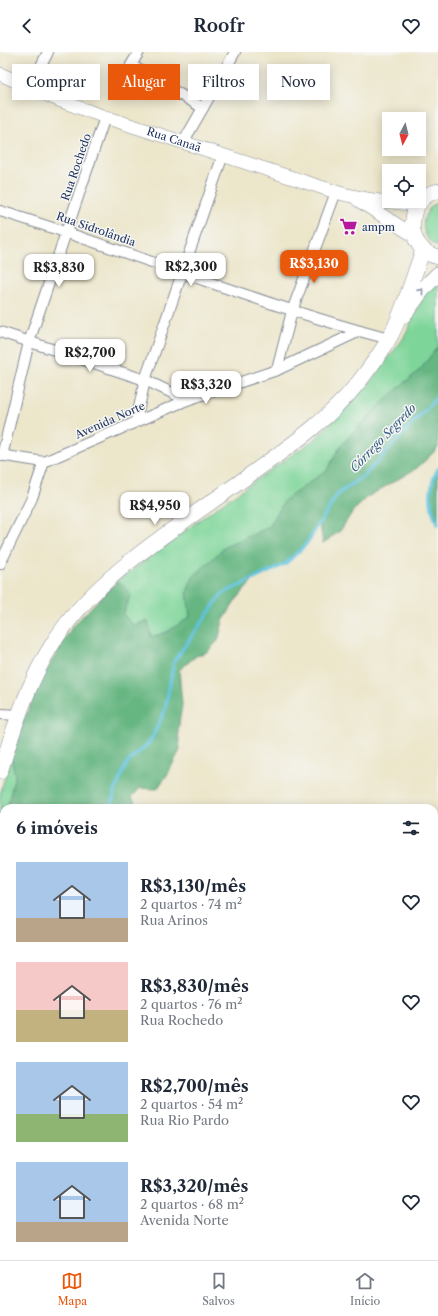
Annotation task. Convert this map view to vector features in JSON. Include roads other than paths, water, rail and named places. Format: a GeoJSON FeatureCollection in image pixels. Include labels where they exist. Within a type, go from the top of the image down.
{"type":"FeatureCollection","features":[{"type":"Feature","properties":{"kind":"main road"},"geometry":{"type":"LineString","coordinates":[[426,197],[438,191]]}},
{"type":"Feature","properties":{"kind":"main road"},"geometry":{"type":"LineString","coordinates":[[416,208],[413,214],[413,235],[423,250],[438,256]]}},
{"type":"Feature","properties":{"kind":"main road"},"geometry":{"type":"LineString","coordinates":[[390,336],[423,250]]}},
{"type":"Feature","properties":{"kind":"main road"},"geometry":{"type":"LineString","coordinates":[[0,772],[19,716],[52,644],[67,622],[89,597],[134,558],[311,430],[336,407],[358,383],[424,288],[438,274]]}},
{"type":"Feature","properties":{"kind":"street"},"geometry":{"type":"LineString","coordinates":[[42,64],[48,52]]}},
{"type":"Feature","properties":{"kind":"street"},"geometry":{"type":"LineString","coordinates":[[139,52],[131,65],[203,108]]}},
{"type":"Feature","properties":{"kind":"street"},"geometry":{"type":"LineString","coordinates":[[184,141],[235,52]]}},
{"type":"Feature","properties":{"kind":"street","name":"Rua Canaã"},"geometry":{"type":"LineString","coordinates":[[0,74],[54,98],[105,117],[184,141],[336,192],[351,196],[382,200]]}},
{"type":"Feature","properties":{"kind":"street","name":"Rua Rochedo"},"geometry":{"type":"LineString","coordinates":[[1,456],[30,342],[105,117]]}},
{"type":"Feature","properties":{"kind":"street"},"geometry":{"type":"LineString","coordinates":[[136,421],[145,380],[181,272],[223,155]]}},
{"type":"Feature","properties":{"kind":"street"},"geometry":{"type":"LineString","coordinates":[[277,370],[292,311],[336,192]]}},
{"type":"Feature","properties":{"kind":"street","name":"Rua Canaã"},"geometry":{"type":"LineString","coordinates":[[351,196],[413,235]]}},
{"type":"Feature","properties":{"kind":"street","name":"Rua Sidrolândia"},"geometry":{"type":"LineString","coordinates":[[0,210],[66,231],[292,311],[360,331],[390,336]]}},
{"type":"Feature","properties":{"kind":"street","name":"Avenida Norte"},"geometry":{"type":"LineString","coordinates":[[44,462],[187,400],[277,370],[360,331]]}},
{"type":"Feature","properties":{"kind":"street"},"geometry":{"type":"LineString","coordinates":[[0,332],[145,380],[187,400]]}},
{"type":"Feature","properties":{"kind":"street"},"geometry":{"type":"LineString","coordinates":[[0,564],[4,548],[32,498],[44,462],[1,456]]}},
{"type":"Feature","properties":{"kind":"street"},"geometry":{"type":"LineString","coordinates":[[0,714],[19,716]]}},
{"type":"Feature","properties":{"kind":"waterway","name":"Córrego Segredo"},"geometry":{"type":"LineString","coordinates":[[113,804],[114,793],[127,763],[150,742],[165,710],[174,661],[222,594],[285,564],[306,544],[338,494],[365,475],[438,396]]}},
{"type":"Feature","properties":{"kind":"waterway"},"geometry":{"type":"LineString","coordinates":[[438,469],[431,490],[431,504],[438,525]]}},
{"type":"Feature","properties":{"kind":"place","name":"ampm"},"geometry":{"type":"Point","coordinates":[349,227]}}]}
